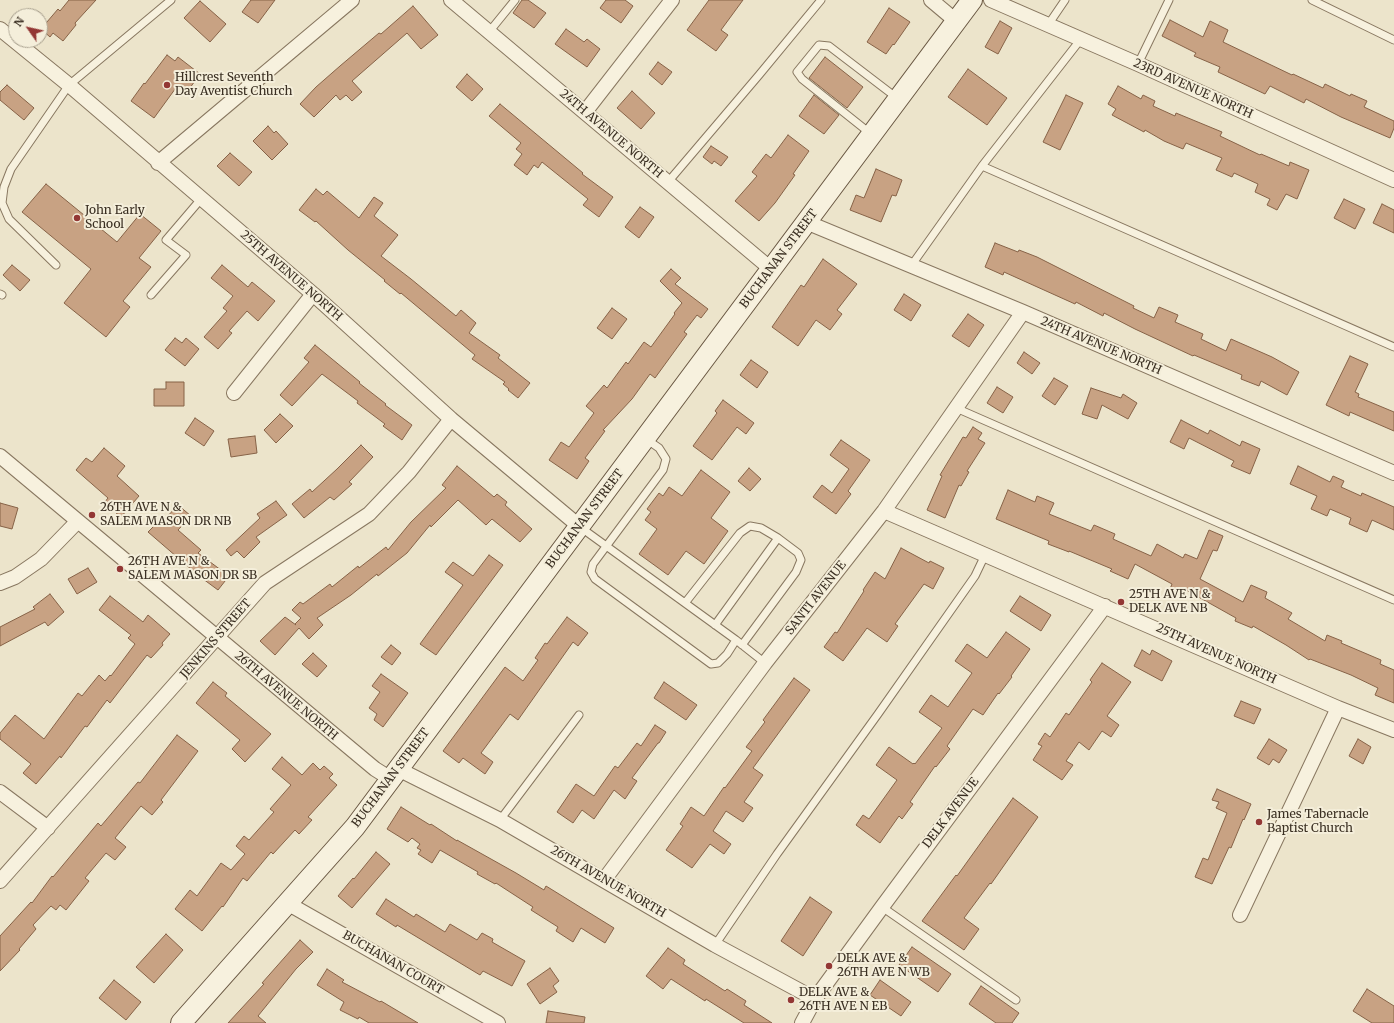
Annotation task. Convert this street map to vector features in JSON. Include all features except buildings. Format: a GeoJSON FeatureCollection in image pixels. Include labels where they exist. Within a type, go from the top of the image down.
{"type":"FeatureCollection","features":[{"type":"Feature","properties":{"kind":"street"},"geometry":{"type":"LineString","coordinates":[[158,163],[352,0]]}},
{"type":"Feature","properties":{"kind":"street","name":"24TH AVENUE NORTH"},"geometry":{"type":"LineString","coordinates":[[451,0],[771,269]]}},
{"type":"Feature","properties":{"kind":"street"},"geometry":{"type":"LineString","coordinates":[[585,112],[672,0]]}},
{"type":"Feature","properties":{"kind":"street"},"geometry":{"type":"LineString","coordinates":[[931,0],[956,21]]}},
{"type":"Feature","properties":{"kind":"street","name":"BUCHANAN STREET"},"geometry":{"type":"LineString","coordinates":[[181,1023],[355,827],[972,0]]}},
{"type":"Feature","properties":{"kind":"street","name":"23RD AVENUE NORTH"},"geometry":{"type":"LineString","coordinates":[[991,0],[1138,64],[1394,180]]}},
{"type":"Feature","properties":{"kind":"street","name":"25TH AVENUE NORTH"},"geometry":{"type":"LineString","coordinates":[[0,29],[68,85],[312,294],[451,419],[579,526]]}},
{"type":"Feature","properties":{"kind":"street","name":"24TH AVENUE NORTH"},"geometry":{"type":"LineString","coordinates":[[806,222],[1023,312],[1394,473]]}},
{"type":"Feature","properties":{"kind":"street"},"geometry":{"type":"LineString","coordinates":[[234,393],[312,294]]}},
{"type":"Feature","properties":{"kind":"street","name":"SANTI AVENUE"},"geometry":{"type":"LineString","coordinates":[[604,880],[765,663],[884,511],[1023,312]]}},
{"type":"Feature","properties":{"kind":"street","name":"JENKINS STREET"},"geometry":{"type":"LineString","coordinates":[[0,881],[265,583],[369,514],[409,472],[451,419]]}},
{"type":"Feature","properties":{"kind":"street","name":"26TH AVENUE NORTH"},"geometry":{"type":"LineString","coordinates":[[0,456],[77,522],[375,769],[394,774],[500,820],[715,945],[816,999]]}},
{"type":"Feature","properties":{"kind":"street","name":"25TH AVENUE NORTH"},"geometry":{"type":"LineString","coordinates":[[884,511],[1338,708],[1394,730]]}},
{"type":"Feature","properties":{"kind":"street"},"geometry":{"type":"LineString","coordinates":[[0,583],[15,577],[41,559],[77,522]]}},
{"type":"Feature","properties":{"kind":"street","name":"DELK AVENUE"},"geometry":{"type":"LineString","coordinates":[[802,1023],[816,999],[882,907],[1105,606]]}},
{"type":"Feature","properties":{"kind":"street"},"geometry":{"type":"LineString","coordinates":[[1240,915],[1338,708]]}},
{"type":"Feature","properties":{"kind":"street"},"geometry":{"type":"LineString","coordinates":[[0,792],[48,828]]}},
{"type":"Feature","properties":{"kind":"street","name":"BUCHANAN COURT"},"geometry":{"type":"LineString","coordinates":[[287,903],[498,1023]]}},
{"type":"Feature","properties":{"kind":"lane"},"geometry":{"type":"LineString","coordinates":[[56,265],[3,213],[2,204],[4,187],[11,169],[68,85],[171,0]]}},
{"type":"Feature","properties":{"kind":"lane"},"geometry":{"type":"LineString","coordinates":[[489,32],[515,0]]}},
{"type":"Feature","properties":{"kind":"lane"},"geometry":{"type":"LineString","coordinates":[[668,182],[821,0]]}},
{"type":"Feature","properties":{"kind":"lane"},"geometry":{"type":"LineString","coordinates":[[1048,25],[1065,0]]}},
{"type":"Feature","properties":{"kind":"lane"},"geometry":{"type":"LineString","coordinates":[[1138,64],[1169,0]]}},
{"type":"Feature","properties":{"kind":"lane"},"geometry":{"type":"LineString","coordinates":[[1312,0],[1394,40]]}},
{"type":"Feature","properties":{"kind":"lane"},"geometry":{"type":"LineString","coordinates":[[911,266],[982,166],[1081,39]]}},
{"type":"Feature","properties":{"kind":"lane"},"geometry":{"type":"LineString","coordinates":[[872,134],[802,79],[797,72],[819,45],[829,46],[898,99]]}},
{"type":"Feature","properties":{"kind":"lane"},"geometry":{"type":"LineString","coordinates":[[982,166],[1394,347]]}},
{"type":"Feature","properties":{"kind":"lane"},"geometry":{"type":"LineString","coordinates":[[151,295],[186,255],[166,240],[200,199]]}},
{"type":"Feature","properties":{"kind":"lane"},"geometry":{"type":"LineString","coordinates":[[956,408],[1394,600]]}},
{"type":"Feature","properties":{"kind":"lane"},"geometry":{"type":"LineString","coordinates":[[645,439],[659,448],[666,459],[663,470],[593,564],[591,572],[595,579],[711,664],[718,663],[739,642],[796,572],[801,560],[798,553],[778,538],[761,528],[750,526],[740,533],[685,603]]}},
{"type":"Feature","properties":{"kind":"lane"},"geometry":{"type":"LineString","coordinates":[[579,526],[739,642],[765,663]]}},
{"type":"Feature","properties":{"kind":"lane"},"geometry":{"type":"LineString","coordinates":[[715,625],[778,538]]}},
{"type":"Feature","properties":{"kind":"lane"},"geometry":{"type":"LineString","coordinates":[[715,945],[777,854],[975,576],[985,555]]}},
{"type":"Feature","properties":{"kind":"lane"},"geometry":{"type":"LineString","coordinates":[[500,820],[579,715]]}},
{"type":"Feature","properties":{"kind":"lane"},"geometry":{"type":"LineString","coordinates":[[882,907],[1016,1000]]}},
{"type":"Feature","properties":{"kind":"place","name":"Hillcrest Seventh Day Aventist Church"},"geometry":{"type":"Point","coordinates":[167,85]}},
{"type":"Feature","properties":{"kind":"place","name":"John Early School"},"geometry":{"type":"Point","coordinates":[77,218]}},
{"type":"Feature","properties":{"kind":"place","name":"26TH AVE N & SALEM MASON DR NB"},"geometry":{"type":"Point","coordinates":[92,515]}},
{"type":"Feature","properties":{"kind":"place","name":"26TH AVE N & SALEM MASON DR SB"},"geometry":{"type":"Point","coordinates":[120,569]}},
{"type":"Feature","properties":{"kind":"place","name":"25TH AVE N & DELK AVE NB"},"geometry":{"type":"Point","coordinates":[1121,602]}},
{"type":"Feature","properties":{"kind":"place","name":"James Tabernacle Baptist Church"},"geometry":{"type":"Point","coordinates":[1259,822]}},
{"type":"Feature","properties":{"kind":"place","name":"DELK AVE & 26TH AVE N WB"},"geometry":{"type":"Point","coordinates":[829,966]}},
{"type":"Feature","properties":{"kind":"place","name":"DELK AVE & 26TH AVE N EB"},"geometry":{"type":"Point","coordinates":[791,1000]}}]}
